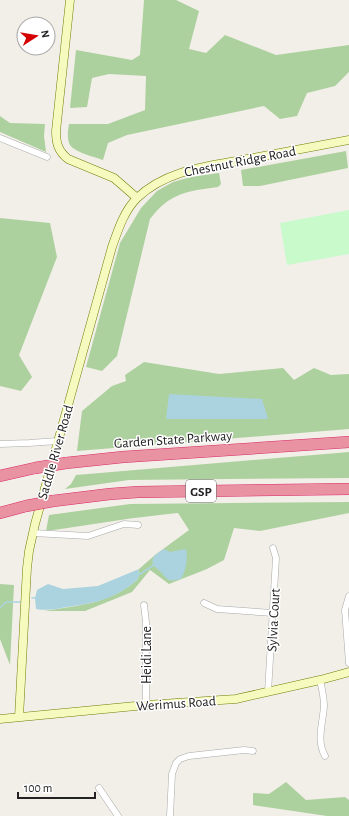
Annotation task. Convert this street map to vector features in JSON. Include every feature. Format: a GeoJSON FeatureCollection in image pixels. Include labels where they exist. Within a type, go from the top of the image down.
{"type":"FeatureCollection","features":[{"type":"Feature","properties":{"kind":"highway","name":"Garden State Parkway"},"geometry":{"type":"LineString","coordinates":[[0,476],[66,463],[124,457],[349,442]]}},
{"type":"Feature","properties":{"kind":"highway","name":"GSP"},"geometry":{"type":"LineString","coordinates":[[0,513],[53,501],[138,492],[349,489]]}},
{"type":"Feature","properties":{"kind":"main road"},"geometry":{"type":"LineString","coordinates":[[70,0],[56,131],[57,146],[63,155],[68,159],[114,178],[137,198]]}},
{"type":"Feature","properties":{"kind":"main road","name":"Chestnut Ridge Road"},"geometry":{"type":"LineString","coordinates":[[137,198],[175,174],[209,166],[349,140]]}},
{"type":"Feature","properties":{"kind":"main road","name":"Saddle River Road"},"geometry":{"type":"LineString","coordinates":[[19,717],[26,589],[29,551],[33,533],[114,242],[126,212],[137,198]]}},
{"type":"Feature","properties":{"kind":"main road","name":"Werimus Road"},"geometry":{"type":"LineString","coordinates":[[0,719],[146,705],[236,699],[349,672]]}},
{"type":"Feature","properties":{"kind":"street"},"geometry":{"type":"LineString","coordinates":[[0,138],[47,157]]}},
{"type":"Feature","properties":{"kind":"street"},"geometry":{"type":"LineString","coordinates":[[0,444],[29,444],[58,440]]}},
{"type":"Feature","properties":{"kind":"street"},"geometry":{"type":"LineString","coordinates":[[33,533],[88,536],[124,524],[138,525]]}},
{"type":"Feature","properties":{"kind":"street","name":"Sylvia Court"},"geometry":{"type":"LineString","coordinates":[[268,692],[276,558],[273,548]]}},
{"type":"Feature","properties":{"kind":"street"},"geometry":{"type":"LineString","coordinates":[[349,596],[345,610],[345,618],[349,663]]}},
{"type":"Feature","properties":{"kind":"street"},"geometry":{"type":"LineString","coordinates":[[204,603],[217,609],[273,613]]}},
{"type":"Feature","properties":{"kind":"street","name":"Heidi Lane"},"geometry":{"type":"LineString","coordinates":[[144,605],[146,622],[146,705]]}},
{"type":"Feature","properties":{"kind":"street"},"geometry":{"type":"LineString","coordinates":[[320,680],[324,706],[320,741],[325,756]]}},
{"type":"Feature","properties":{"kind":"street"},"geometry":{"type":"LineString","coordinates":[[170,816],[172,774],[176,763],[180,759],[189,756],[244,750],[253,751]]}},
{"type":"Feature","properties":{"kind":"street"},"geometry":{"type":"LineString","coordinates":[[99,788],[118,816]]}},
{"type":"Feature","properties":{"kind":"green space"},"geometry":{"type":"Polygon","coordinates":[[[144,0],[176,0],[199,11],[189,49],[206,53],[225,35],[276,55],[349,45],[349,72],[335,86],[307,93],[297,116],[280,119],[264,106],[127,135],[108,143],[103,160],[84,154],[74,149],[69,143],[69,124],[108,124],[145,110],[146,76],[109,74],[92,78],[87,107],[70,108],[76,50],[132,60],[140,55],[144,0]]]}},
{"type":"Feature","properties":{"kind":"green space"},"geometry":{"type":"Polygon","coordinates":[[[0,116],[10,123],[45,124],[44,136],[46,152],[0,132],[0,116]]]}},
{"type":"Feature","properties":{"kind":"green space"},"geometry":{"type":"Polygon","coordinates":[[[346,151],[348,168],[260,186],[243,186],[241,170],[346,151]]]}},
{"type":"Feature","properties":{"kind":"green space"},"geometry":{"type":"Polygon","coordinates":[[[219,173],[221,184],[218,187],[197,190],[180,195],[157,210],[150,219],[117,356],[102,371],[86,367],[120,243],[141,208],[157,191],[173,182],[191,177],[219,173]]]}},
{"type":"Feature","properties":{"kind":"green space"},"geometry":{"type":"Polygon","coordinates":[[[349,210],[349,254],[287,265],[280,223],[349,210]]]}},
{"type":"Feature","properties":{"kind":"green space"},"geometry":{"type":"Polygon","coordinates":[[[0,218],[50,223],[57,257],[19,355],[32,377],[21,391],[0,386],[0,218]]]}},
{"type":"Feature","properties":{"kind":"green space"},"geometry":{"type":"Polygon","coordinates":[[[144,362],[219,374],[283,368],[294,380],[314,368],[331,375],[349,374],[349,429],[77,451],[82,411],[112,386],[126,381],[125,375],[144,362]]]}},
{"type":"Feature","properties":{"kind":"green space"},"geometry":{"type":"Polygon","coordinates":[[[349,452],[349,478],[129,480],[65,489],[71,484],[76,475],[349,452]]]}},
{"type":"Feature","properties":{"kind":"green space"},"geometry":{"type":"Polygon","coordinates":[[[349,502],[349,513],[260,531],[234,528],[224,560],[207,569],[169,584],[150,570],[132,592],[85,611],[44,611],[82,605],[117,594],[138,579],[139,569],[189,530],[178,513],[46,531],[49,515],[130,504],[349,502]]]}},
{"type":"Feature","properties":{"kind":"green space"},"geometry":{"type":"Polygon","coordinates":[[[0,584],[14,585],[10,665],[0,639],[0,584]]]}},
{"type":"Feature","properties":{"kind":"green space"},"geometry":{"type":"Polygon","coordinates":[[[286,782],[306,800],[345,797],[349,800],[349,816],[327,816],[253,805],[253,793],[269,794],[286,782]]]}},
{"type":"Feature","properties":{"kind":"water"},"geometry":{"type":"Polygon","coordinates":[[[169,394],[262,399],[268,419],[166,419],[169,394]]]}},
{"type":"Feature","properties":{"kind":"water"},"geometry":{"type":"Polygon","coordinates":[[[164,549],[170,552],[186,549],[186,564],[181,579],[169,580],[155,567],[152,561],[154,557],[164,549]]]}},
{"type":"Feature","properties":{"kind":"water"},"geometry":{"type":"Polygon","coordinates":[[[139,569],[138,579],[130,586],[113,596],[87,604],[56,609],[36,609],[35,598],[37,590],[48,584],[63,589],[98,586],[139,569]]]}},
{"type":"Feature","properties":{"kind":"waterway"},"geometry":{"type":"LineString","coordinates":[[137,576],[154,565]]}},
{"type":"Feature","properties":{"kind":"waterway"},"geometry":{"type":"LineString","coordinates":[[0,608],[6,602],[20,602]]}}]}
